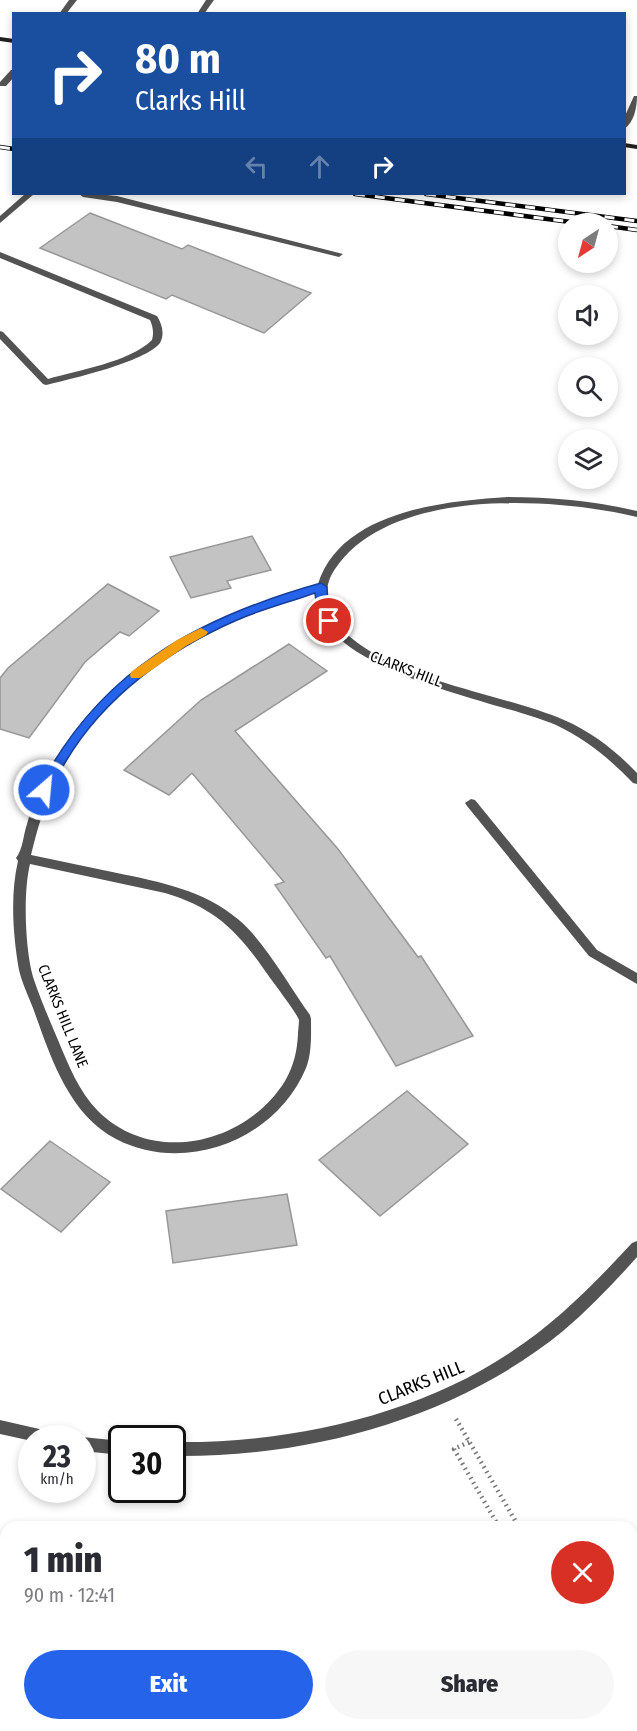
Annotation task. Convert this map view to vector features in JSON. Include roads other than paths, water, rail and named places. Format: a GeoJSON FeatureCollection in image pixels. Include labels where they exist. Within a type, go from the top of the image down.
{"type":"FeatureCollection","features":[{"type":"Feature","properties":{"kind":"street"},"geometry":{"type":"LineString","coordinates":[[64,12],[73,0]]}},
{"type":"Feature","properties":{"kind":"street"},"geometry":{"type":"LineString","coordinates":[[3,84],[12,74]]}},
{"type":"Feature","properties":{"kind":"street"},"geometry":{"type":"LineString","coordinates":[[626,123],[637,98]]}},
{"type":"Feature","properties":{"kind":"street"},"geometry":{"type":"LineString","coordinates":[[0,220],[29,195]]}},
{"type":"Feature","properties":{"kind":"street"},"geometry":{"type":"LineString","coordinates":[[90,195],[117,199],[339,254]]}},
{"type":"Feature","properties":{"kind":"street"},"geometry":{"type":"LineString","coordinates":[[0,255],[154,318],[158,331],[156,342],[142,353],[46,382],[0,334]]}},
{"type":"Feature","properties":{"kind":"street"},"geometry":{"type":"LineString","coordinates":[[321,587],[329,569],[341,552],[361,536],[383,524],[416,514],[478,502],[525,500],[597,506],[637,514]]}},
{"type":"Feature","properties":{"kind":"street","name":"CLARKS HILL"},"geometry":{"type":"LineString","coordinates":[[321,587],[322,604],[329,621],[344,638],[365,653],[392,666],[558,722],[600,745],[637,780]]}},
{"type":"Feature","properties":{"kind":"street","name":"CLARKS HILL LANE"},"geometry":{"type":"LineString","coordinates":[[21,858],[165,888],[191,896],[235,924],[252,943],[305,1019],[301,1066],[283,1099],[263,1117],[232,1137],[195,1148],[156,1148],[121,1136],[93,1115],[69,1078],[45,1026],[25,969],[18,913],[21,858],[36,806],[61,758],[94,714],[134,676],[181,643],[234,616],[321,587]]}},
{"type":"Feature","properties":{"kind":"street"},"geometry":{"type":"LineString","coordinates":[[471,803],[593,953],[637,979]]}},
{"type":"Feature","properties":{"kind":"street","name":"CLARKS HILL"},"geometry":{"type":"LineString","coordinates":[[186,1448],[307,1439],[402,1415],[444,1399],[522,1354],[561,1324],[637,1247]]}},
{"type":"Feature","properties":{"kind":"street"},"geometry":{"type":"LineString","coordinates":[[0,1427],[18,1431]]}},
{"type":"Feature","properties":{"kind":"railway"},"geometry":{"type":"LineString","coordinates":[[0,147],[12,149]]}},
{"type":"Feature","properties":{"kind":"railway"},"geometry":{"type":"LineString","coordinates":[[363,195],[558,220]]}},
{"type":"Feature","properties":{"kind":"railway"},"geometry":{"type":"LineString","coordinates":[[434,195],[637,221]]}},
{"type":"Feature","properties":{"kind":"railway"},"geometry":{"type":"LineString","coordinates":[[618,227],[637,230]]}}]}
